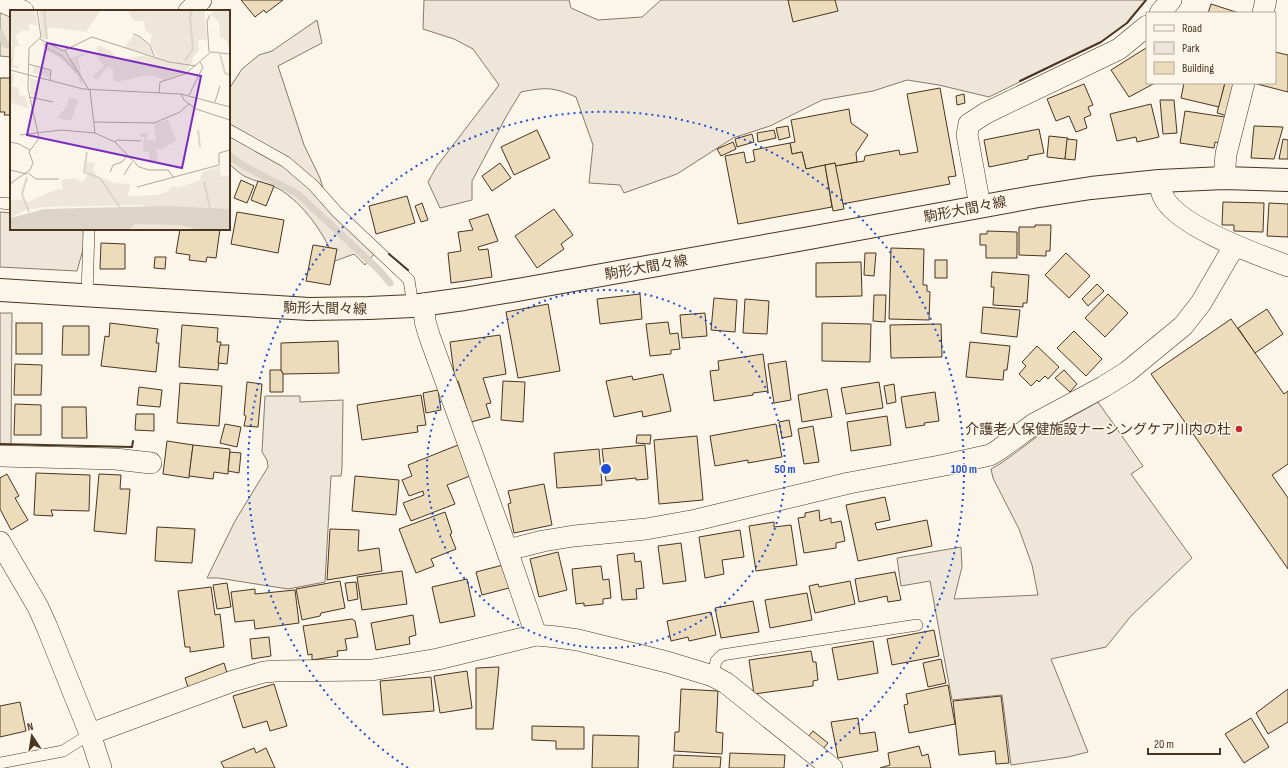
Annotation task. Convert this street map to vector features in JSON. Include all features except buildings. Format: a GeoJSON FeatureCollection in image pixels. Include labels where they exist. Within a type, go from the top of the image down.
{"type":"FeatureCollection","features":[{"type":"Feature","properties":{"kind":"main road","name":"駒形大間々線"},"geometry":{"type":"LineString","coordinates":[[0,290],[309,309],[369,308],[418,305],[543,286],[980,206],[1091,188],[1159,181],[1224,178],[1288,180]]}},
{"type":"Feature","properties":{"kind":"street"},"geometry":{"type":"LineString","coordinates":[[190,10],[201,0]]}},
{"type":"Feature","properties":{"kind":"street"},"geometry":{"type":"LineString","coordinates":[[1161,12],[1171,0]]}},
{"type":"Feature","properties":{"kind":"street"},"geometry":{"type":"LineString","coordinates":[[1263,12],[1266,0]]}},
{"type":"Feature","properties":{"kind":"street"},"geometry":{"type":"LineString","coordinates":[[0,1],[21,10]]}},
{"type":"Feature","properties":{"kind":"street"},"geometry":{"type":"LineString","coordinates":[[980,206],[967,135],[969,124],[986,113],[1119,49],[1146,27]]}},
{"type":"Feature","properties":{"kind":"street"},"geometry":{"type":"LineString","coordinates":[[1224,178],[1226,154],[1244,84]]}},
{"type":"Feature","properties":{"kind":"street"},"geometry":{"type":"LineString","coordinates":[[1159,181],[1163,196],[1173,209],[1194,225],[1236,246],[1288,266]]}},
{"type":"Feature","properties":{"kind":"street"},"geometry":{"type":"LineString","coordinates":[[507,550],[543,541],[574,536],[646,529],[696,520],[850,483],[990,455],[1034,424],[1103,387],[1127,372],[1183,326],[1201,303],[1229,255],[1236,246]]}},
{"type":"Feature","properties":{"kind":"street"},"geometry":{"type":"LineString","coordinates":[[418,305],[507,550],[536,635]]}},
{"type":"Feature","properties":{"kind":"street"},"geometry":{"type":"LineString","coordinates":[[0,456],[115,459],[151,463]]}},
{"type":"Feature","properties":{"kind":"street"},"geometry":{"type":"LineString","coordinates":[[0,542],[48,627],[90,734],[101,768]]}},
{"type":"Feature","properties":{"kind":"street"},"geometry":{"type":"LineString","coordinates":[[90,734],[233,681],[264,672],[276,670],[372,670],[438,659],[536,635],[584,642],[690,668],[713,676],[726,683],[828,767]]}},
{"type":"Feature","properties":{"kind":"lane"},"geometry":{"type":"LineString","coordinates":[[230,131],[286,162],[312,185],[337,212],[409,280],[418,305]]}},
{"type":"Feature","properties":{"kind":"lane"},"geometry":{"type":"LineString","coordinates":[[0,203],[10,204]]}},
{"type":"Feature","properties":{"kind":"lane"},"geometry":{"type":"LineString","coordinates":[[86,296],[89,230]]}},
{"type":"Feature","properties":{"kind":"lane"},"geometry":{"type":"LineString","coordinates":[[713,676],[716,661],[722,655],[918,625]]}},
{"type":"Feature","properties":{"kind":"lane"},"geometry":{"type":"LineString","coordinates":[[0,763],[63,751],[90,734]]}},
{"type":"Feature","properties":{"kind":"green space"},"geometry":{"type":"Polygon","coordinates":[[[424,0],[569,0],[571,8],[598,20],[642,17],[661,0],[1146,0],[1127,23],[1101,42],[989,97],[939,85],[907,80],[873,91],[822,100],[770,126],[733,138],[677,174],[624,193],[620,185],[589,183],[593,145],[576,97],[561,91],[549,89],[537,89],[521,92],[472,181],[472,200],[440,208],[428,182],[437,166],[499,85],[473,49],[454,39],[423,29],[424,0]]]}},
{"type":"Feature","properties":{"kind":"green space"},"geometry":{"type":"Polygon","coordinates":[[[0,9],[10,14],[10,57],[0,56],[0,9]]]}},
{"type":"Feature","properties":{"kind":"green space"},"geometry":{"type":"Polygon","coordinates":[[[317,20],[322,43],[278,66],[304,145],[320,178],[330,212],[374,254],[365,265],[354,254],[335,261],[319,230],[305,211],[296,202],[279,189],[244,176],[230,165],[230,87],[242,69],[259,55],[272,51],[317,20]]]}},
{"type":"Feature","properties":{"kind":"green space"},"geometry":{"type":"Polygon","coordinates":[[[0,212],[10,213],[10,230],[83,230],[84,246],[77,271],[0,267],[0,212]]]}},
{"type":"Feature","properties":{"kind":"green space"},"geometry":{"type":"Polygon","coordinates":[[[0,313],[12,313],[11,445],[0,444],[0,313]]]}},
{"type":"Feature","properties":{"kind":"green space"},"geometry":{"type":"Polygon","coordinates":[[[265,396],[300,396],[300,402],[343,400],[342,468],[341,476],[331,476],[325,582],[288,589],[218,578],[207,578],[235,521],[268,467],[267,460],[262,452],[265,396]]]}},
{"type":"Feature","properties":{"kind":"green space"},"geometry":{"type":"Polygon","coordinates":[[[1098,402],[1143,466],[1131,474],[1192,558],[1131,616],[1106,647],[1051,659],[1088,752],[1068,757],[1011,765],[1002,695],[952,700],[930,581],[901,586],[897,558],[961,547],[962,567],[954,599],[1038,595],[1032,565],[1019,529],[993,478],[991,469],[1003,462],[1042,433],[1098,402]]]}},
{"type":"Feature","properties":{"kind":"waterway"},"geometry":{"type":"LineString","coordinates":[[0,33],[5,44],[10,45]]}},
{"type":"Feature","properties":{"kind":"waterway"},"geometry":{"type":"LineString","coordinates":[[230,157],[244,166],[298,194],[380,271],[390,283]]}},
{"type":"Feature","properties":{"kind":"wall"},"geometry":{"type":"LineString","coordinates":[[1020,81],[1101,42],[1127,23],[1146,0]]}},
{"type":"Feature","properties":{"kind":"wall"},"geometry":{"type":"LineString","coordinates":[[389,254],[408,270]]}},
{"type":"Feature","properties":{"kind":"wall"},"geometry":{"type":"LineString","coordinates":[[0,444],[132,447],[133,441]]}},
{"type":"Feature","properties":{"kind":"place","name":"介護老人保健施設ナーシングケア川内の杜"},"geometry":{"type":"Point","coordinates":[1239,429]}}]}
